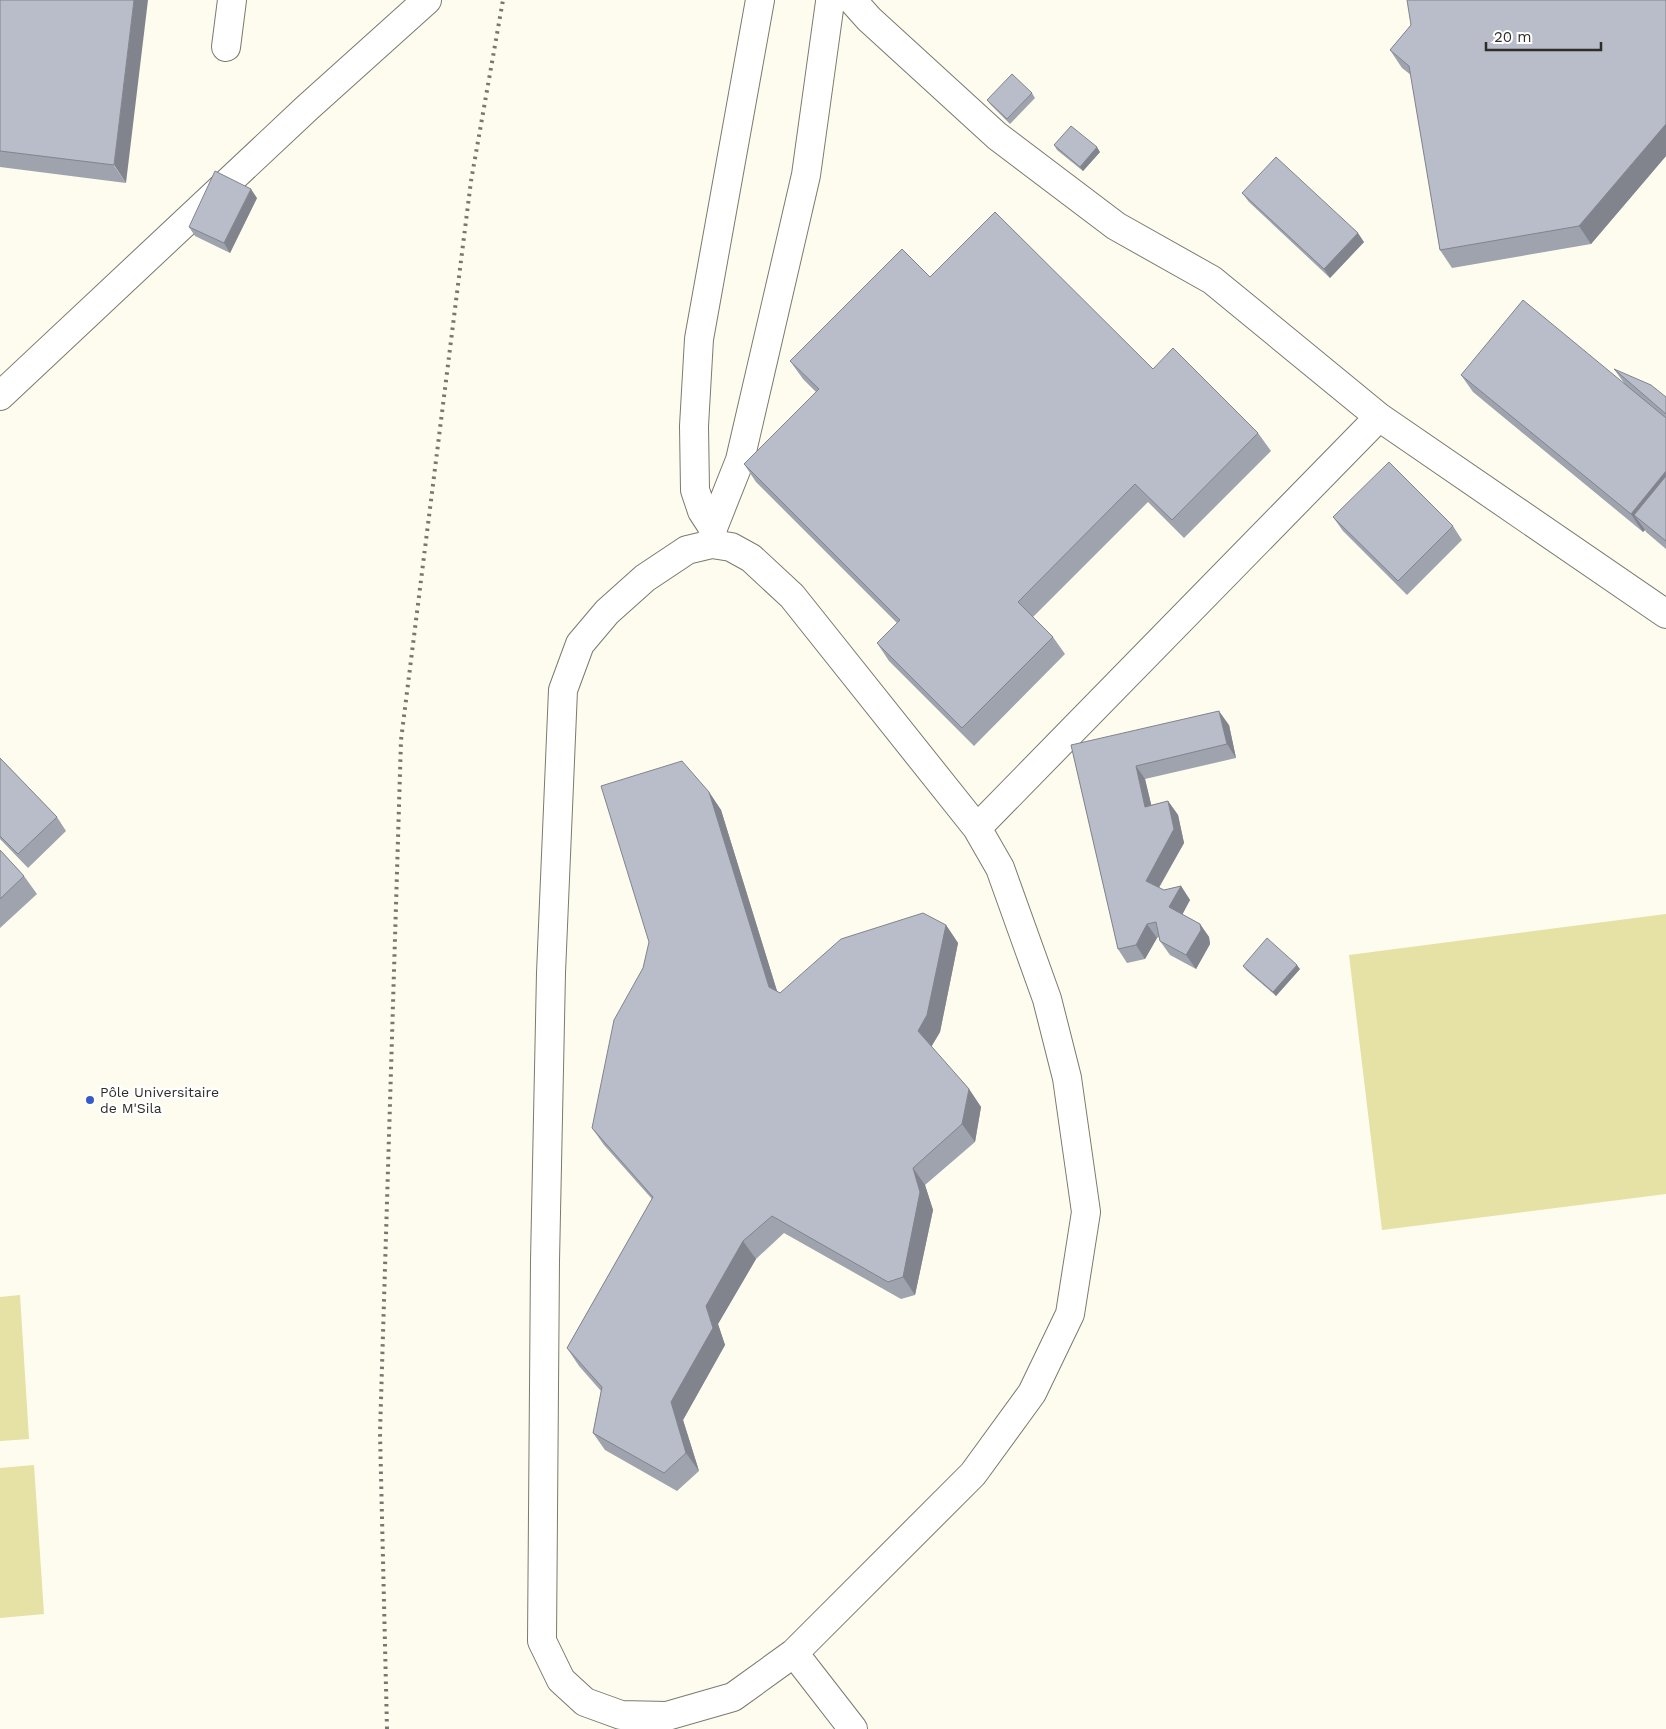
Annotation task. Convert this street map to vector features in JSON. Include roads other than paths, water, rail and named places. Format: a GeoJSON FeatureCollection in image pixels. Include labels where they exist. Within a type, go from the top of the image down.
{"type":"FeatureCollection","features":[{"type":"Feature","properties":{"kind":"street"},"geometry":{"type":"LineString","coordinates":[[226,47],[232,0]]}},
{"type":"Feature","properties":{"kind":"street"},"geometry":{"type":"LineString","coordinates":[[0,396],[307,108],[427,0]]}},
{"type":"Feature","properties":{"kind":"street"},"geometry":{"type":"LineString","coordinates":[[760,0],[699,338],[694,426],[695,490],[713,536],[752,558],[792,596],[977,828],[1000,868],[1047,999],[1067,1078],[1086,1212],[1070,1314],[1032,1393],[973,1474],[794,1653],[733,1697],[667,1716],[621,1714],[585,1702],[561,1680],[542,1641],[545,1241],[551,973],[563,690],[580,644],[607,612],[645,578],[687,550],[713,536],[740,460],[844,5],[997,136],[1116,226],[1212,280],[1379,417],[1666,614]]}},
{"type":"Feature","properties":{"kind":"street"},"geometry":{"type":"LineString","coordinates":[[977,828],[1379,417]]}},
{"type":"Feature","properties":{"kind":"street"},"geometry":{"type":"LineString","coordinates":[[794,1653],[854,1729]]}},
{"type":"Feature","properties":{"kind":"railway"},"geometry":{"type":"LineString","coordinates":[[387,1729],[380,1433],[401,740],[471,181],[503,0]]}},
{"type":"Feature","properties":{"kind":"place","name":"Pôle Universitaire de M'Sila"},"geometry":{"type":"Point","coordinates":[90,1100]}}]}
